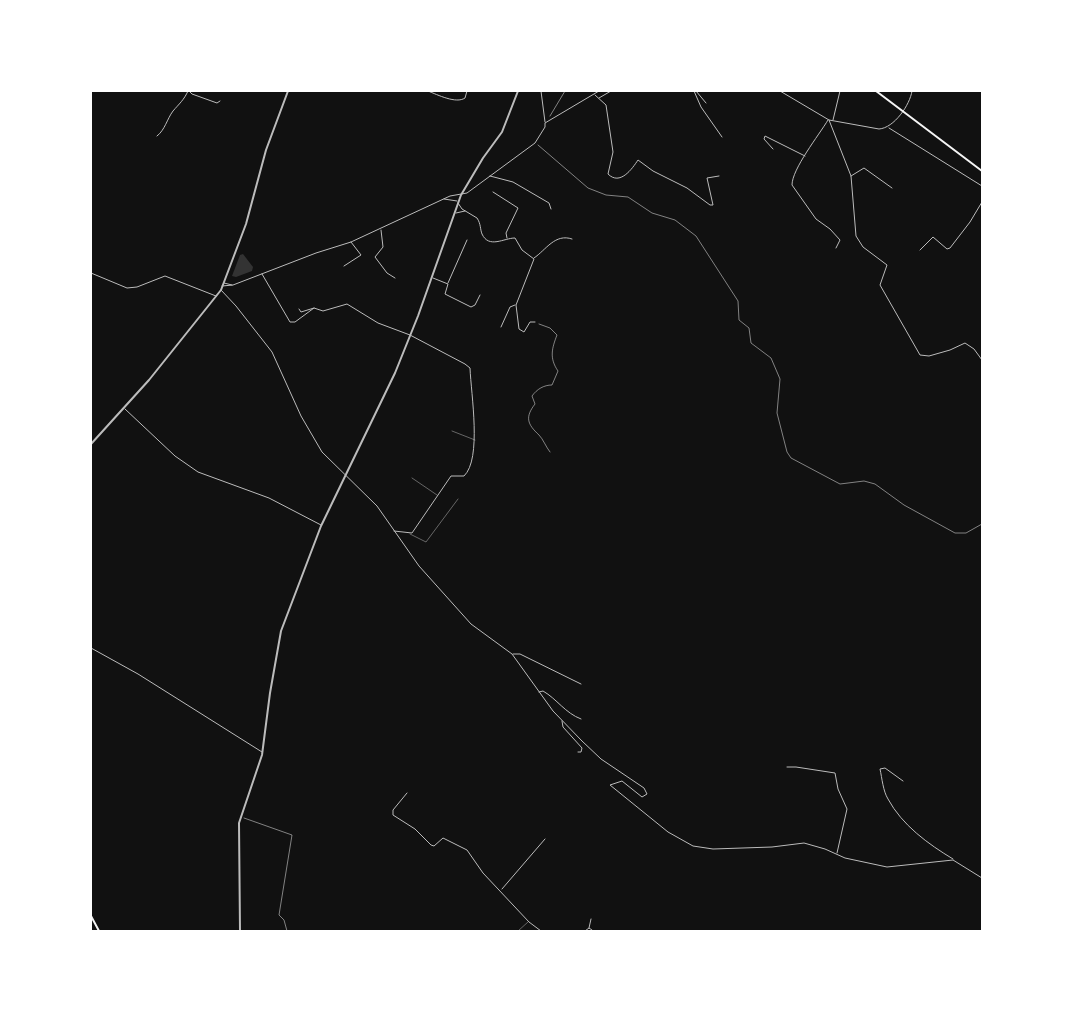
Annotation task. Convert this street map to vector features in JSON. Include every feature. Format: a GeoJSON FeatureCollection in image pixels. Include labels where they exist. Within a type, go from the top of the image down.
{"type":"FeatureCollection","features":[{"type":"Feature","properties":{"kind":"main road"},"geometry":{"type":"LineString","coordinates":[[876,91],[982,171]]}},
{"type":"Feature","properties":{"kind":"main road"},"geometry":{"type":"LineString","coordinates":[[91,916],[98,931]]}},
{"type":"Feature","properties":{"kind":"street"},"geometry":{"type":"LineString","coordinates":[[157,136],[162,133],[173,111],[184,100],[189,91],[192,94],[217,103],[220,102]]}},
{"type":"Feature","properties":{"kind":"street"},"geometry":{"type":"LineString","coordinates":[[91,444],[149,380],[221,290],[246,224],[266,150],[288,91]]}},
{"type":"Feature","properties":{"kind":"street"},"geometry":{"type":"LineString","coordinates":[[428,91],[441,96],[463,100],[467,91]]}},
{"type":"Feature","properties":{"kind":"street"},"geometry":{"type":"LineString","coordinates":[[441,96],[442,91]]}},
{"type":"Feature","properties":{"kind":"street"},"geometry":{"type":"LineString","coordinates":[[240,931],[238,846],[240,817],[263,753],[270,693],[281,631],[321,526],[346,478],[410,335],[462,195],[483,158],[502,132],[518,91]]}},
{"type":"Feature","properties":{"kind":"street"},"geometry":{"type":"LineString","coordinates":[[223,285],[233,285],[316,253],[351,242],[443,199],[462,195],[535,143],[546,122],[541,91]]}},
{"type":"Feature","properties":{"kind":"street"},"geometry":{"type":"LineString","coordinates":[[546,122],[599,91]]}},
{"type":"Feature","properties":{"kind":"street"},"geometry":{"type":"LineString","coordinates":[[599,98],[611,91]]}},
{"type":"Feature","properties":{"kind":"street"},"geometry":{"type":"LineString","coordinates":[[695,91],[706,104]]}},
{"type":"Feature","properties":{"kind":"street"},"geometry":{"type":"LineString","coordinates":[[695,91],[701,107],[722,137]]}},
{"type":"Feature","properties":{"kind":"street"},"geometry":{"type":"LineString","coordinates":[[780,91],[829,120],[871,128],[888,127],[982,186]]}},
{"type":"Feature","properties":{"kind":"street"},"geometry":{"type":"LineString","coordinates":[[833,120],[840,91]]}},
{"type":"Feature","properties":{"kind":"street"},"geometry":{"type":"LineString","coordinates":[[888,127],[902,111],[912,91]]}},
{"type":"Feature","properties":{"kind":"street"},"geometry":{"type":"LineString","coordinates":[[594,94],[606,105],[613,152],[608,174],[610,177],[616,178],[629,173],[638,160],[653,171],[687,188],[710,206],[714,206],[707,178],[719,176]]}},
{"type":"Feature","properties":{"kind":"street"},"geometry":{"type":"LineString","coordinates":[[829,120],[806,156],[792,181],[792,185],[816,220],[830,229],[840,240],[836,248]]}},
{"type":"Feature","properties":{"kind":"street"},"geometry":{"type":"LineString","coordinates":[[829,120],[850,176],[856,236],[863,247],[887,265],[880,285],[910,336],[917,353],[922,356],[929,356],[965,343],[974,349],[982,360]]}},
{"type":"Feature","properties":{"kind":"street"},"geometry":{"type":"LineString","coordinates":[[773,149],[764,139],[765,136],[806,156]]}},
{"type":"Feature","properties":{"kind":"street"},"geometry":{"type":"LineString","coordinates":[[850,176],[864,168],[892,188]]}},
{"type":"Feature","properties":{"kind":"street"},"geometry":{"type":"LineString","coordinates":[[489,176],[513,182],[549,203],[551,209]]}},
{"type":"Feature","properties":{"kind":"street"},"geometry":{"type":"LineString","coordinates":[[493,192],[518,208],[506,232],[508,239]]}},
{"type":"Feature","properties":{"kind":"street"},"geometry":{"type":"LineString","coordinates":[[443,199],[459,202],[465,211],[477,218],[482,235],[489,240],[498,242],[517,239],[522,250],[534,258]]}},
{"type":"Feature","properties":{"kind":"street"},"geometry":{"type":"LineString","coordinates":[[920,250],[933,237],[947,249],[950,248],[970,222],[982,202]]}},
{"type":"Feature","properties":{"kind":"street"},"geometry":{"type":"LineString","coordinates":[[455,213],[465,211]]}},
{"type":"Feature","properties":{"kind":"street"},"geometry":{"type":"LineString","coordinates":[[381,229],[383,247],[375,256],[387,273],[395,278]]}},
{"type":"Feature","properties":{"kind":"street"},"geometry":{"type":"LineString","coordinates":[[535,322],[530,322],[524,332],[519,330],[516,305],[534,258],[552,242],[560,238],[572,238]]}},
{"type":"Feature","properties":{"kind":"street"},"geometry":{"type":"LineString","coordinates":[[467,240],[445,294],[471,308],[475,305],[480,295]]}},
{"type":"Feature","properties":{"kind":"street"},"geometry":{"type":"LineString","coordinates":[[344,266],[361,255],[351,242]]}},
{"type":"Feature","properties":{"kind":"street"},"geometry":{"type":"LineString","coordinates":[[91,273],[127,288],[137,287],[165,276],[215,297]]}},
{"type":"Feature","properties":{"kind":"street"},"geometry":{"type":"LineString","coordinates":[[262,274],[290,322],[295,322],[314,308]]}},
{"type":"Feature","properties":{"kind":"street"},"geometry":{"type":"LineString","coordinates":[[432,278],[448,284]]}},
{"type":"Feature","properties":{"kind":"street"},"geometry":{"type":"LineString","coordinates":[[221,290],[272,352],[301,416],[322,452],[346,478],[377,506],[419,566],[466,620],[512,654],[538,692],[562,720],[601,759],[644,788],[647,794],[642,797],[622,782],[613,783],[610,786],[668,832],[688,844],[713,848],[778,847],[804,843],[849,859],[887,867],[953,860]]}},
{"type":"Feature","properties":{"kind":"street"},"geometry":{"type":"LineString","coordinates":[[300,309],[302,312],[314,308],[323,311],[347,304],[378,323],[410,335],[466,364],[470,368],[475,440],[473,454],[466,474],[451,476],[410,534],[394,530]]}},
{"type":"Feature","properties":{"kind":"street"},"geometry":{"type":"LineString","coordinates":[[501,327],[510,307],[516,305]]}},
{"type":"Feature","properties":{"kind":"street"},"geometry":{"type":"LineString","coordinates":[[123,408],[175,456],[198,472],[269,498],[321,526]]}},
{"type":"Feature","properties":{"kind":"street"},"geometry":{"type":"LineString","coordinates":[[91,648],[138,674],[263,753]]}},
{"type":"Feature","properties":{"kind":"street"},"geometry":{"type":"LineString","coordinates":[[512,654],[520,654],[580,684]]}},
{"type":"Feature","properties":{"kind":"street"},"geometry":{"type":"LineString","coordinates":[[538,692],[543,691],[550,695],[570,715],[581,719]]}},
{"type":"Feature","properties":{"kind":"street"},"geometry":{"type":"LineString","coordinates":[[562,720],[563,727],[582,748],[581,752],[578,752]]}},
{"type":"Feature","properties":{"kind":"street"},"geometry":{"type":"LineString","coordinates":[[787,767],[835,774],[839,794],[847,809],[840,844],[836,854]]}},
{"type":"Feature","properties":{"kind":"street"},"geometry":{"type":"LineString","coordinates":[[903,780],[885,768],[880,769],[887,798],[902,818],[927,843],[982,878]]}},
{"type":"Feature","properties":{"kind":"street"},"geometry":{"type":"LineString","coordinates":[[407,793],[393,810],[392,815],[415,829],[431,845],[434,846],[444,838],[448,838],[467,850],[483,873],[529,922],[542,931]]}},
{"type":"Feature","properties":{"kind":"street"},"geometry":{"type":"LineString","coordinates":[[501,891],[545,839]]}},
{"type":"Feature","properties":{"kind":"street"},"geometry":{"type":"LineString","coordinates":[[585,931],[589,928],[591,919]]}},
{"type":"Feature","properties":{"kind":"lane"},"geometry":{"type":"LineString","coordinates":[[452,431],[475,440]]}},
{"type":"Feature","properties":{"kind":"lane"},"geometry":{"type":"LineString","coordinates":[[412,478],[437,493],[437,496]]}},
{"type":"Feature","properties":{"kind":"lane"},"geometry":{"type":"LineString","coordinates":[[410,534],[426,542],[458,499]]}},
{"type":"Feature","properties":{"kind":"lane"},"geometry":{"type":"LineString","coordinates":[[518,931],[529,922]]}},
{"type":"Feature","properties":{"kind":"path"},"geometry":{"type":"LineString","coordinates":[[546,122],[564,91]]}},
{"type":"Feature","properties":{"kind":"path"},"geometry":{"type":"LineString","coordinates":[[538,145],[588,188],[606,195],[628,197],[652,213],[675,220],[696,236],[738,301],[739,320],[749,328],[750,342],[766,352],[774,364],[780,379],[777,395],[778,420],[787,452],[791,458],[840,484],[864,481],[876,484],[904,505],[956,533],[966,532],[982,524]]}},
{"type":"Feature","properties":{"kind":"path"},"geometry":{"type":"LineString","coordinates":[[535,322],[550,328],[557,335],[552,347],[552,358],[558,371],[556,379],[552,385],[540,388],[535,392],[532,396],[535,404],[528,413],[529,425],[540,435],[550,452]]}},
{"type":"Feature","properties":{"kind":"path"},"geometry":{"type":"LineString","coordinates":[[240,817],[292,835],[279,915],[284,920],[287,931]]}},
{"type":"Feature","properties":{"kind":"shaded area"},"geometry":{"type":"Polygon","coordinates":[[[243,254],[253,267],[252,271],[236,277],[232,276],[240,255],[243,254]]]}}]}
